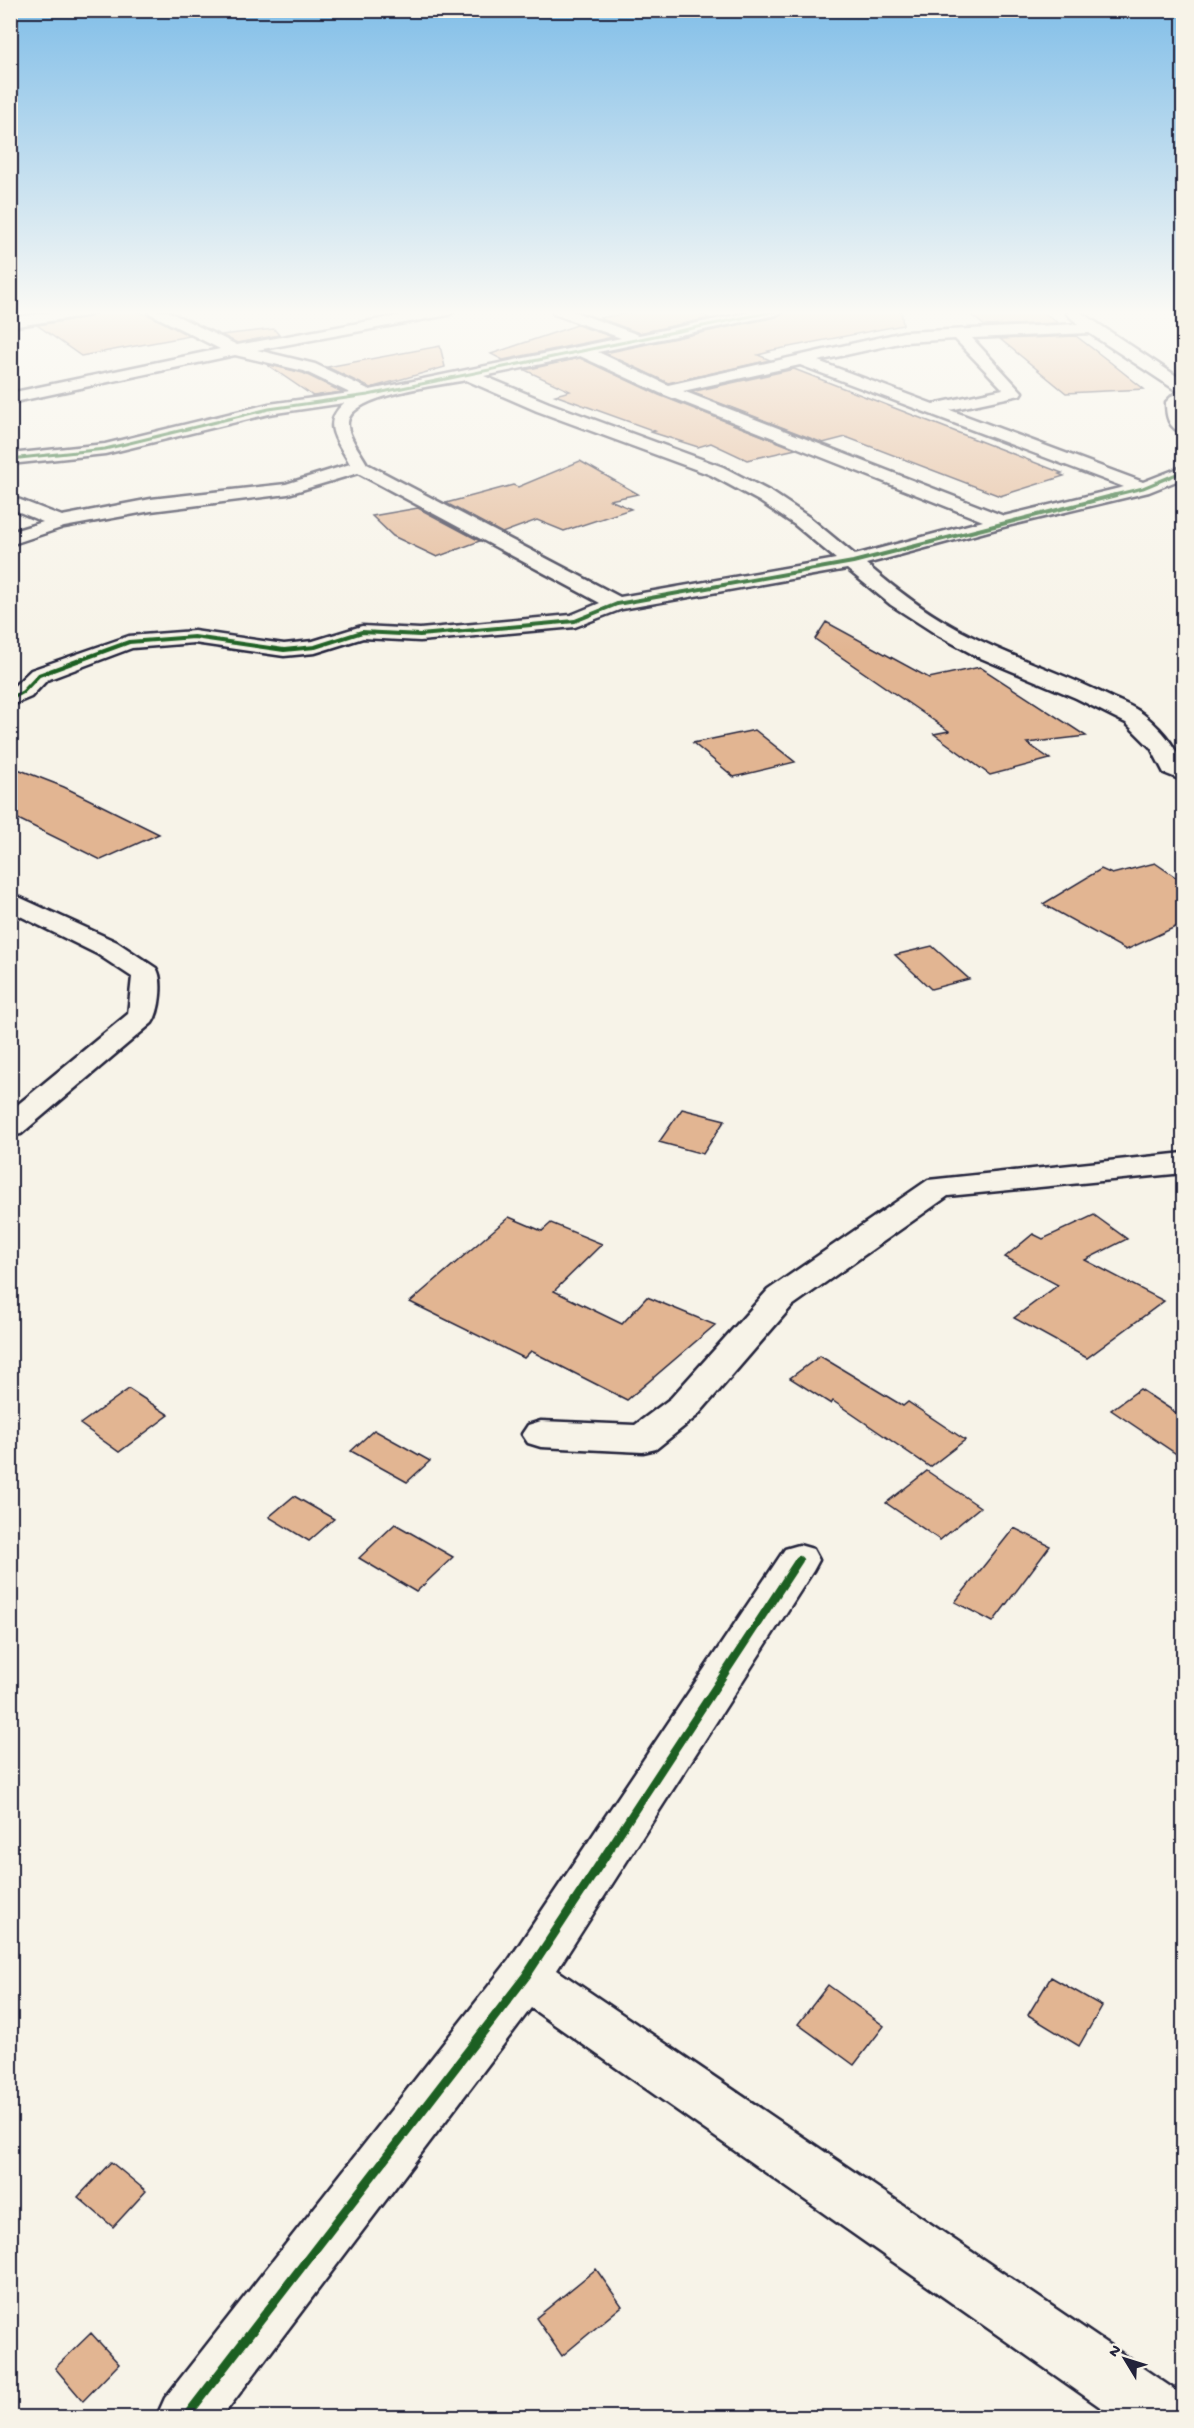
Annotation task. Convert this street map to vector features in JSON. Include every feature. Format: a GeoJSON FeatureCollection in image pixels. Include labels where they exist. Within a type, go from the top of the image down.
{"type":"FeatureCollection","features":[{"type":"Feature","properties":{"kind":"street"},"geometry":{"type":"LineString","coordinates":[[10,459],[105,448],[205,424]]}},
{"type":"Feature","properties":{"kind":"street"},"geometry":{"type":"LineString","coordinates":[[338,424],[360,467],[617,604]]}},
{"type":"Feature","properties":{"kind":"street"},"geometry":{"type":"LineString","coordinates":[[590,424],[717,471],[766,497],[802,521],[898,601],[943,630],[984,651],[1084,693],[1134,718],[1161,745],[1172,768],[1184,774]]}},
{"type":"Feature","properties":{"kind":"street"},"geometry":{"type":"LineString","coordinates":[[753,424],[1002,522]]}},
{"type":"Feature","properties":{"kind":"street"},"geometry":{"type":"LineString","coordinates":[[971,424],[1143,488]]}},
{"type":"Feature","properties":{"kind":"street"},"geometry":{"type":"LineString","coordinates":[[10,538],[60,522],[151,505],[288,489],[360,467]]}},
{"type":"Feature","properties":{"kind":"street"},"geometry":{"type":"LineString","coordinates":[[10,699],[23,692],[39,675],[129,642],[194,637],[284,650],[315,647],[362,632],[420,635],[575,621],[617,604],[853,562],[1002,522],[1143,488],[1182,473]]}},
{"type":"Feature","properties":{"kind":"street"},"geometry":{"type":"LineString","coordinates":[[10,501],[60,522]]}},
{"type":"Feature","properties":{"kind":"street"},"geometry":{"type":"LineString","coordinates":[[10,901],[107,948],[146,974],[142,1017],[10,1127]]}},
{"type":"Feature","properties":{"kind":"street"},"geometry":{"type":"LineString","coordinates":[[541,1434],[643,1439],[684,1407],[780,1298],[939,1187],[1184,1163]]}},
{"type":"Feature","properties":{"kind":"street"},"geometry":{"type":"LineString","coordinates":[[185,2418],[526,1976],[799,1560]]}},
{"type":"Feature","properties":{"kind":"street"},"geometry":{"type":"LineString","coordinates":[[526,1976],[1166,2418]]}},
{"type":"Feature","properties":{"kind":"building"},"geometry":{"type":"Polygon","coordinates":[[[636,424],[733,424],[796,449],[747,460],[711,443],[698,447],[651,432],[655,431],[636,424]]]}},
{"type":"Feature","properties":{"kind":"building"},"geometry":{"type":"Polygon","coordinates":[[[775,424],[937,424],[1062,473],[1059,474],[1064,476],[1000,496],[846,437],[823,443],[775,424]]]}},
{"type":"Feature","properties":{"kind":"building"},"geometry":{"type":"Polygon","coordinates":[[[580,461],[638,494],[610,500],[631,509],[564,531],[537,520],[502,533],[446,503],[513,485],[518,487],[580,461]]]}},
{"type":"Feature","properties":{"kind":"building"},"geometry":{"type":"Polygon","coordinates":[[[418,508],[480,541],[437,557],[393,536],[372,516],[418,508]]]}},
{"type":"Feature","properties":{"kind":"building"},"geometry":{"type":"Polygon","coordinates":[[[826,622],[929,678],[980,667],[1086,736],[1027,743],[1050,759],[990,775],[934,734],[949,731],[815,639],[826,622]]]}},
{"type":"Feature","properties":{"kind":"building"},"geometry":{"type":"Polygon","coordinates":[[[755,730],[795,762],[734,777],[693,743],[755,730]]]}},
{"type":"Feature","properties":{"kind":"building"},"geometry":{"type":"Polygon","coordinates":[[[10,766],[64,787],[159,834],[101,860],[10,815],[10,766]]]}},
{"type":"Feature","properties":{"kind":"building"},"geometry":{"type":"Polygon","coordinates":[[[1155,863],[1184,883],[1184,923],[1126,950],[1043,904],[1101,869],[1112,874],[1155,863]]]}},
{"type":"Feature","properties":{"kind":"building"},"geometry":{"type":"Polygon","coordinates":[[[932,946],[969,979],[931,989],[895,955],[932,946]]]}},
{"type":"Feature","properties":{"kind":"building"},"geometry":{"type":"Polygon","coordinates":[[[682,1109],[725,1120],[703,1154],[659,1142],[682,1109]]]}},
{"type":"Feature","properties":{"kind":"building"},"geometry":{"type":"Polygon","coordinates":[[[1094,1215],[1127,1239],[1085,1260],[1164,1301],[1087,1358],[1014,1318],[1058,1285],[1005,1257],[1033,1234],[1043,1239],[1094,1215]]]}},
{"type":"Feature","properties":{"kind":"building"},"geometry":{"type":"Polygon","coordinates":[[[509,1217],[542,1231],[551,1223],[602,1244],[554,1291],[622,1324],[647,1297],[715,1325],[627,1400],[531,1351],[524,1358],[410,1302],[509,1217]]]}},
{"type":"Feature","properties":{"kind":"building"},"geometry":{"type":"Polygon","coordinates":[[[820,1356],[903,1406],[908,1402],[965,1440],[930,1467],[833,1401],[831,1404],[790,1378],[820,1356]]]}},
{"type":"Feature","properties":{"kind":"building"},"geometry":{"type":"Polygon","coordinates":[[[129,1389],[169,1415],[119,1452],[80,1424],[129,1389]]]}},
{"type":"Feature","properties":{"kind":"building"},"geometry":{"type":"Polygon","coordinates":[[[1140,1389],[1184,1418],[1184,1459],[1111,1410],[1140,1389]]]}},
{"type":"Feature","properties":{"kind":"building"},"geometry":{"type":"Polygon","coordinates":[[[374,1430],[430,1461],[407,1482],[351,1451],[374,1430]]]}},
{"type":"Feature","properties":{"kind":"building"},"geometry":{"type":"Polygon","coordinates":[[[927,1471],[980,1507],[940,1540],[886,1503],[927,1471]]]}},
{"type":"Feature","properties":{"kind":"building"},"geometry":{"type":"Polygon","coordinates":[[[294,1496],[334,1519],[309,1541],[269,1517],[294,1496]]]}},
{"type":"Feature","properties":{"kind":"building"},"geometry":{"type":"Polygon","coordinates":[[[395,1524],[453,1557],[416,1592],[359,1558],[395,1524]]]}},
{"type":"Feature","properties":{"kind":"building"},"geometry":{"type":"Polygon","coordinates":[[[1014,1528],[1050,1546],[993,1622],[955,1602],[1014,1528]]]}},
{"type":"Feature","properties":{"kind":"building"},"geometry":{"type":"Polygon","coordinates":[[[1051,1977],[1102,2006],[1079,2046],[1028,2015],[1051,1977]]]}},
{"type":"Feature","properties":{"kind":"building"},"geometry":{"type":"Polygon","coordinates":[[[828,1985],[884,2026],[854,2065],[798,2024],[828,1985]]]}},
{"type":"Feature","properties":{"kind":"building"},"geometry":{"type":"Polygon","coordinates":[[[111,2162],[146,2191],[113,2227],[78,2197],[111,2162]]]}},
{"type":"Feature","properties":{"kind":"building"},"geometry":{"type":"Polygon","coordinates":[[[596,2269],[622,2306],[562,2356],[536,2318],[596,2269]]]}},
{"type":"Feature","properties":{"kind":"building"},"geometry":{"type":"Polygon","coordinates":[[[91,2333],[119,2364],[83,2401],[55,2368],[91,2333]]]}},
{"type":"Feature","properties":{"kind":"cycle path"},"geometry":{"type":"LineString","coordinates":[[10,459],[105,449],[206,424]]}},
{"type":"Feature","properties":{"kind":"cycle path"},"geometry":{"type":"LineString","coordinates":[[10,699],[23,692],[39,675],[129,642],[194,637],[284,650],[315,647],[362,632],[420,635],[575,621],[617,604],[853,562],[1002,522],[1143,488],[1184,471]]}},
{"type":"Feature","properties":{"kind":"cycle path"},"geometry":{"type":"LineString","coordinates":[[185,2418],[526,1976],[799,1560]]}}]}
